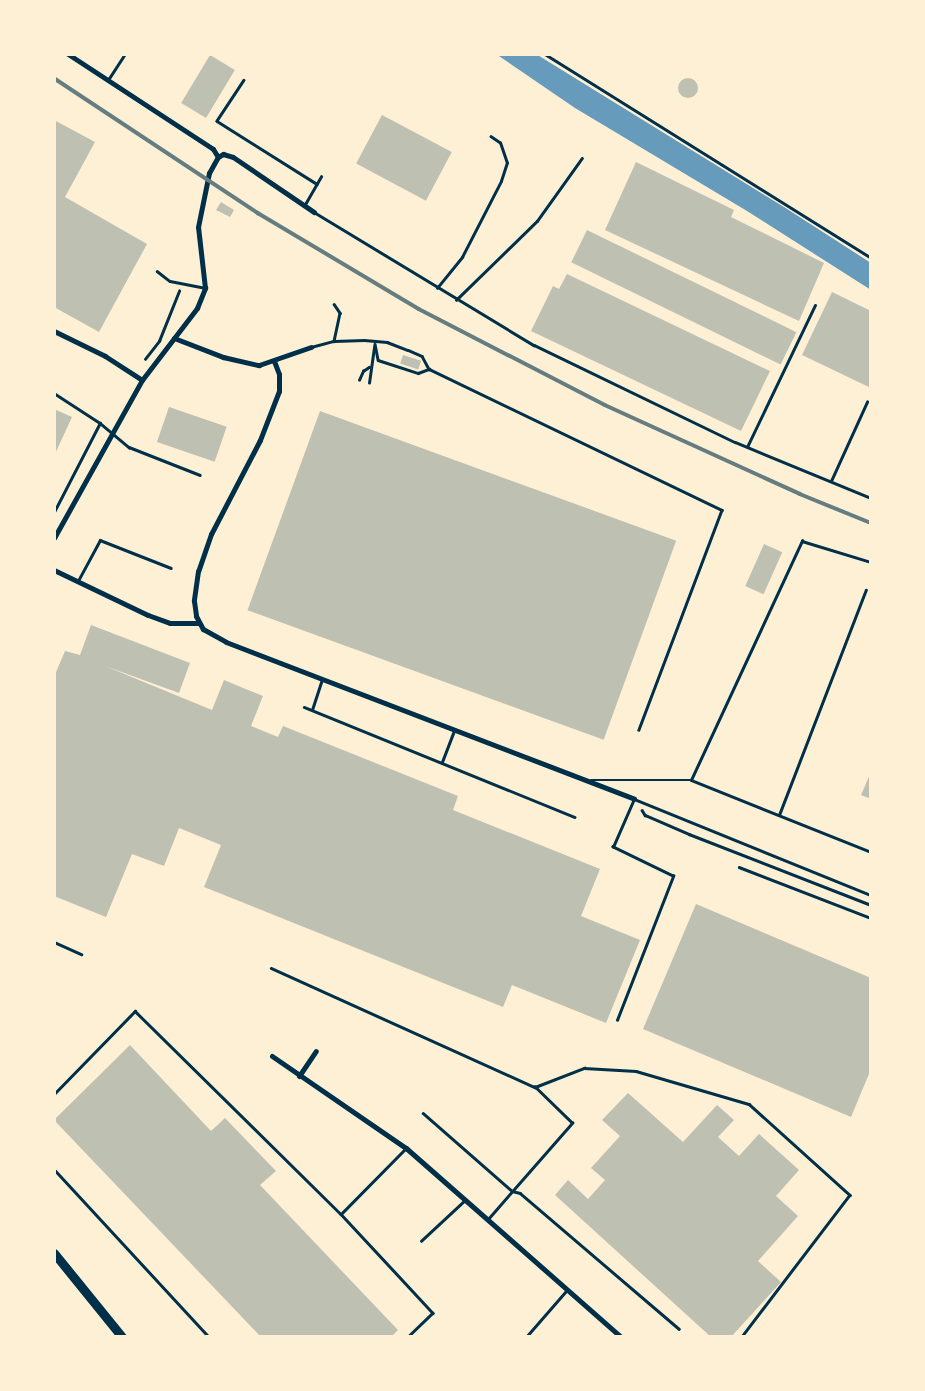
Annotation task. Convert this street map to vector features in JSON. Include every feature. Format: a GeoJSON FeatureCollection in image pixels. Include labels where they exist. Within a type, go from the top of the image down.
{"type":"FeatureCollection","features":[{"type":"Feature","properties":{"kind":"main road"},"geometry":{"type":"LineString","coordinates":[[54,1253],[122,1337]]}},
{"type":"Feature","properties":{"kind":"street"},"geometry":{"type":"LineString","coordinates":[[68,54],[213,149],[218,157]]}},
{"type":"Feature","properties":{"kind":"street"},"geometry":{"type":"LineString","coordinates":[[54,538],[142,380],[197,309],[205,288],[198,228],[209,173],[218,157],[223,154],[233,157],[314,212]]}},
{"type":"Feature","properties":{"kind":"street"},"geometry":{"type":"LineString","coordinates":[[54,331],[105,356],[142,380]]}},
{"type":"Feature","properties":{"kind":"street"},"geometry":{"type":"LineString","coordinates":[[174,338],[244,364],[259,365],[311,347]]}},
{"type":"Feature","properties":{"kind":"street"},"geometry":{"type":"LineString","coordinates":[[274,361],[279,374],[279,391],[260,440],[211,534],[198,571],[194,601],[198,623],[203,629],[226,642],[634,799]]}},
{"type":"Feature","properties":{"kind":"street"},"geometry":{"type":"LineString","coordinates":[[54,570],[170,623],[198,623]]}},
{"type":"Feature","properties":{"kind":"street"},"geometry":{"type":"LineString","coordinates":[[299,1076],[316,1051]]}},
{"type":"Feature","properties":{"kind":"street"},"geometry":{"type":"LineString","coordinates":[[272,1056],[406,1148],[467,1198],[621,1337]]}},
{"type":"Feature","properties":{"kind":"lane"},"geometry":{"type":"LineString","coordinates":[[108,80],[125,54]]}},
{"type":"Feature","properties":{"kind":"lane"},"geometry":{"type":"LineString","coordinates":[[244,80],[217,121],[317,184]]}},
{"type":"Feature","properties":{"kind":"lane"},"geometry":{"type":"LineString","coordinates":[[437,288],[462,257],[501,181],[507,163],[500,143],[491,137]]}},
{"type":"Feature","properties":{"kind":"lane"},"geometry":{"type":"LineString","coordinates":[[456,300],[537,221],[582,158]]}},
{"type":"Feature","properties":{"kind":"lane"},"geometry":{"type":"LineString","coordinates":[[304,206],[321,177]]}},
{"type":"Feature","properties":{"kind":"lane"},"geometry":{"type":"LineString","coordinates":[[314,212],[534,345],[747,447],[871,498]]}},
{"type":"Feature","properties":{"kind":"lane"},"geometry":{"type":"LineString","coordinates":[[158,271],[170,281],[205,288]]}},
{"type":"Feature","properties":{"kind":"lane"},"geometry":{"type":"LineString","coordinates":[[334,304],[340,313],[334,341]]}},
{"type":"Feature","properties":{"kind":"lane"},"geometry":{"type":"LineString","coordinates":[[747,447],[815,305]]}},
{"type":"Feature","properties":{"kind":"lane"},"geometry":{"type":"LineString","coordinates":[[311,347],[334,341],[387,342],[422,356],[429,369],[722,510],[639,730]]}},
{"type":"Feature","properties":{"kind":"lane"},"geometry":{"type":"LineString","coordinates":[[369,383],[372,374],[369,367],[375,343]]}},
{"type":"Feature","properties":{"kind":"lane"},"geometry":{"type":"LineString","coordinates":[[375,343],[378,360],[418,373],[429,369]]}},
{"type":"Feature","properties":{"kind":"lane"},"geometry":{"type":"LineString","coordinates":[[359,380],[362,371],[369,367]]}},
{"type":"Feature","properties":{"kind":"lane"},"geometry":{"type":"LineString","coordinates":[[54,393],[100,423],[129,447],[200,475]]}},
{"type":"Feature","properties":{"kind":"lane"},"geometry":{"type":"LineString","coordinates":[[831,481],[867,402]]}},
{"type":"Feature","properties":{"kind":"lane"},"geometry":{"type":"LineString","coordinates":[[54,512],[100,423]]}},
{"type":"Feature","properties":{"kind":"lane"},"geometry":{"type":"LineString","coordinates":[[77,582],[100,540],[171,568]]}},
{"type":"Feature","properties":{"kind":"lane"},"geometry":{"type":"LineString","coordinates":[[691,780],[802,541],[871,562]]}},
{"type":"Feature","properties":{"kind":"lane"},"geometry":{"type":"LineString","coordinates":[[779,815],[866,590]]}},
{"type":"Feature","properties":{"kind":"lane"},"geometry":{"type":"LineString","coordinates":[[312,710],[322,679]]}},
{"type":"Feature","properties":{"kind":"lane"},"geometry":{"type":"LineString","coordinates":[[304,707],[575,817]]}},
{"type":"Feature","properties":{"kind":"lane"},"geometry":{"type":"LineString","coordinates":[[442,762],[454,730]]}},
{"type":"Feature","properties":{"kind":"lane"},"geometry":{"type":"LineString","coordinates":[[581,780],[691,780],[871,852]]}},
{"type":"Feature","properties":{"kind":"lane"},"geometry":{"type":"LineString","coordinates":[[617,1020],[673,876],[613,847],[634,799],[871,895]]}},
{"type":"Feature","properties":{"kind":"lane"},"geometry":{"type":"LineString","coordinates":[[739,867],[871,918]]}},
{"type":"Feature","properties":{"kind":"lane"},"geometry":{"type":"LineString","coordinates":[[54,942],[82,954]]}},
{"type":"Feature","properties":{"kind":"lane"},"geometry":{"type":"LineString","coordinates":[[271,968],[535,1087],[572,1123],[488,1219]]}},
{"type":"Feature","properties":{"kind":"lane"},"geometry":{"type":"LineString","coordinates":[[54,1094],[135,1011],[341,1214],[433,1313],[408,1337]]}},
{"type":"Feature","properties":{"kind":"lane"},"geometry":{"type":"LineString","coordinates":[[535,1087],[584,1068],[636,1071],[748,1104],[850,1195],[743,1337]]}},
{"type":"Feature","properties":{"kind":"lane"},"geometry":{"type":"LineString","coordinates":[[423,1113],[512,1191],[520,1193],[679,1329]]}},
{"type":"Feature","properties":{"kind":"lane"},"geometry":{"type":"LineString","coordinates":[[341,1214],[406,1148]]}},
{"type":"Feature","properties":{"kind":"lane"},"geometry":{"type":"LineString","coordinates":[[54,1169],[209,1337]]}},
{"type":"Feature","properties":{"kind":"lane"},"geometry":{"type":"LineString","coordinates":[[421,1241],[467,1198]]}},
{"type":"Feature","properties":{"kind":"lane"},"geometry":{"type":"LineString","coordinates":[[526,1337],[567,1290]]}},
{"type":"Feature","properties":{"kind":"path"},"geometry":{"type":"LineString","coordinates":[[545,54],[871,258]]}},
{"type":"Feature","properties":{"kind":"path"},"geometry":{"type":"LineString","coordinates":[[145,359],[159,341],[182,285]]}},
{"type":"Feature","properties":{"kind":"path"},"geometry":{"type":"LineString","coordinates":[[634,799],[645,815],[871,905]]}},
{"type":"Feature","properties":{"kind":"water"},"geometry":{"type":"Polygon","coordinates":[[[496,54],[536,54],[784,207],[871,263],[871,290],[747,211],[575,108],[496,54]]]}},
{"type":"Feature","properties":{"kind":"building"},"geometry":{"type":"Polygon","coordinates":[[[210,55],[235,70],[206,118],[181,103],[210,55]]]}},
{"type":"Feature","properties":{"kind":"building"},"geometry":{"type":"Polygon","coordinates":[[[688,78],[695,81],[698,88],[695,95],[688,98],[681,95],[678,88],[681,81],[688,78]]]}},
{"type":"Feature","properties":{"kind":"building"},"geometry":{"type":"Polygon","coordinates":[[[382,115],[452,152],[426,201],[356,164],[382,115]]]}},
{"type":"Feature","properties":{"kind":"building"},"geometry":{"type":"Polygon","coordinates":[[[54,120],[95,142],[65,197],[147,244],[99,332],[54,307],[54,120]]]}},
{"type":"Feature","properties":{"kind":"building"},"geometry":{"type":"Polygon","coordinates":[[[636,162],[734,210],[731,217],[824,263],[799,321],[605,230],[636,162]]]}},
{"type":"Feature","properties":{"kind":"building"},"geometry":{"type":"Polygon","coordinates":[[[221,202],[234,210],[230,217],[216,210],[221,202]]]}},
{"type":"Feature","properties":{"kind":"building"},"geometry":{"type":"Polygon","coordinates":[[[587,230],[796,332],[781,364],[571,262],[587,230]]]}},
{"type":"Feature","properties":{"kind":"building"},"geometry":{"type":"Polygon","coordinates":[[[567,274],[770,371],[741,431],[531,331],[553,286],[559,289],[567,274]]]}},
{"type":"Feature","properties":{"kind":"building"},"geometry":{"type":"Polygon","coordinates":[[[832,292],[871,311],[871,388],[802,355],[832,292]]]}},
{"type":"Feature","properties":{"kind":"building"},"geometry":{"type":"Polygon","coordinates":[[[403,355],[421,361],[418,369],[400,364],[403,355]]]}},
{"type":"Feature","properties":{"kind":"building"},"geometry":{"type":"Polygon","coordinates":[[[169,407],[227,427],[215,462],[157,442],[169,407]]]}},
{"type":"Feature","properties":{"kind":"building"},"geometry":{"type":"Polygon","coordinates":[[[54,409],[72,417],[54,456],[54,409]]]}},
{"type":"Feature","properties":{"kind":"building"},"geometry":{"type":"Polygon","coordinates":[[[320,411],[676,541],[604,740],[247,610],[320,411]]]}},
{"type":"Feature","properties":{"kind":"building"},"geometry":{"type":"Polygon","coordinates":[[[764,544],[782,552],[764,594],[745,586],[764,544]]]}},
{"type":"Feature","properties":{"kind":"building"},"geometry":{"type":"Polygon","coordinates":[[[91,625],[190,663],[179,693],[105,666],[212,710],[224,680],[263,696],[251,726],[278,737],[283,726],[458,796],[453,810],[600,869],[581,916],[640,940],[606,1023],[512,985],[503,1007],[204,887],[221,845],[179,828],[164,866],[132,854],[106,917],[54,896],[54,677],[65,651],[80,655],[91,625]]]}},
{"type":"Feature","properties":{"kind":"building"},"geometry":{"type":"Polygon","coordinates":[[[871,772],[871,799],[861,795],[871,772]]]}},
{"type":"Feature","properties":{"kind":"building"},"geometry":{"type":"Polygon","coordinates":[[[696,904],[871,978],[871,1069],[851,1117],[643,1029],[696,904]]]}},
{"type":"Feature","properties":{"kind":"building"},"geometry":{"type":"Polygon","coordinates":[[[130,1045],[211,1131],[225,1118],[276,1171],[260,1185],[398,1330],[391,1337],[261,1337],[54,1120],[130,1045]]]}},
{"type":"Feature","properties":{"kind":"building"},"geometry":{"type":"Polygon","coordinates":[[[628,1093],[683,1142],[717,1105],[734,1120],[718,1137],[739,1156],[759,1134],[799,1170],[776,1196],[798,1216],[758,1261],[781,1282],[731,1337],[711,1337],[555,1195],[568,1180],[588,1199],[605,1180],[591,1168],[620,1136],[602,1120],[628,1093]]]}},
{"type":"Feature","properties":{"kind":"railway"},"geometry":{"type":"LineString","coordinates":[[54,78],[258,213],[419,309],[605,405],[800,494],[871,523]]}}]}
